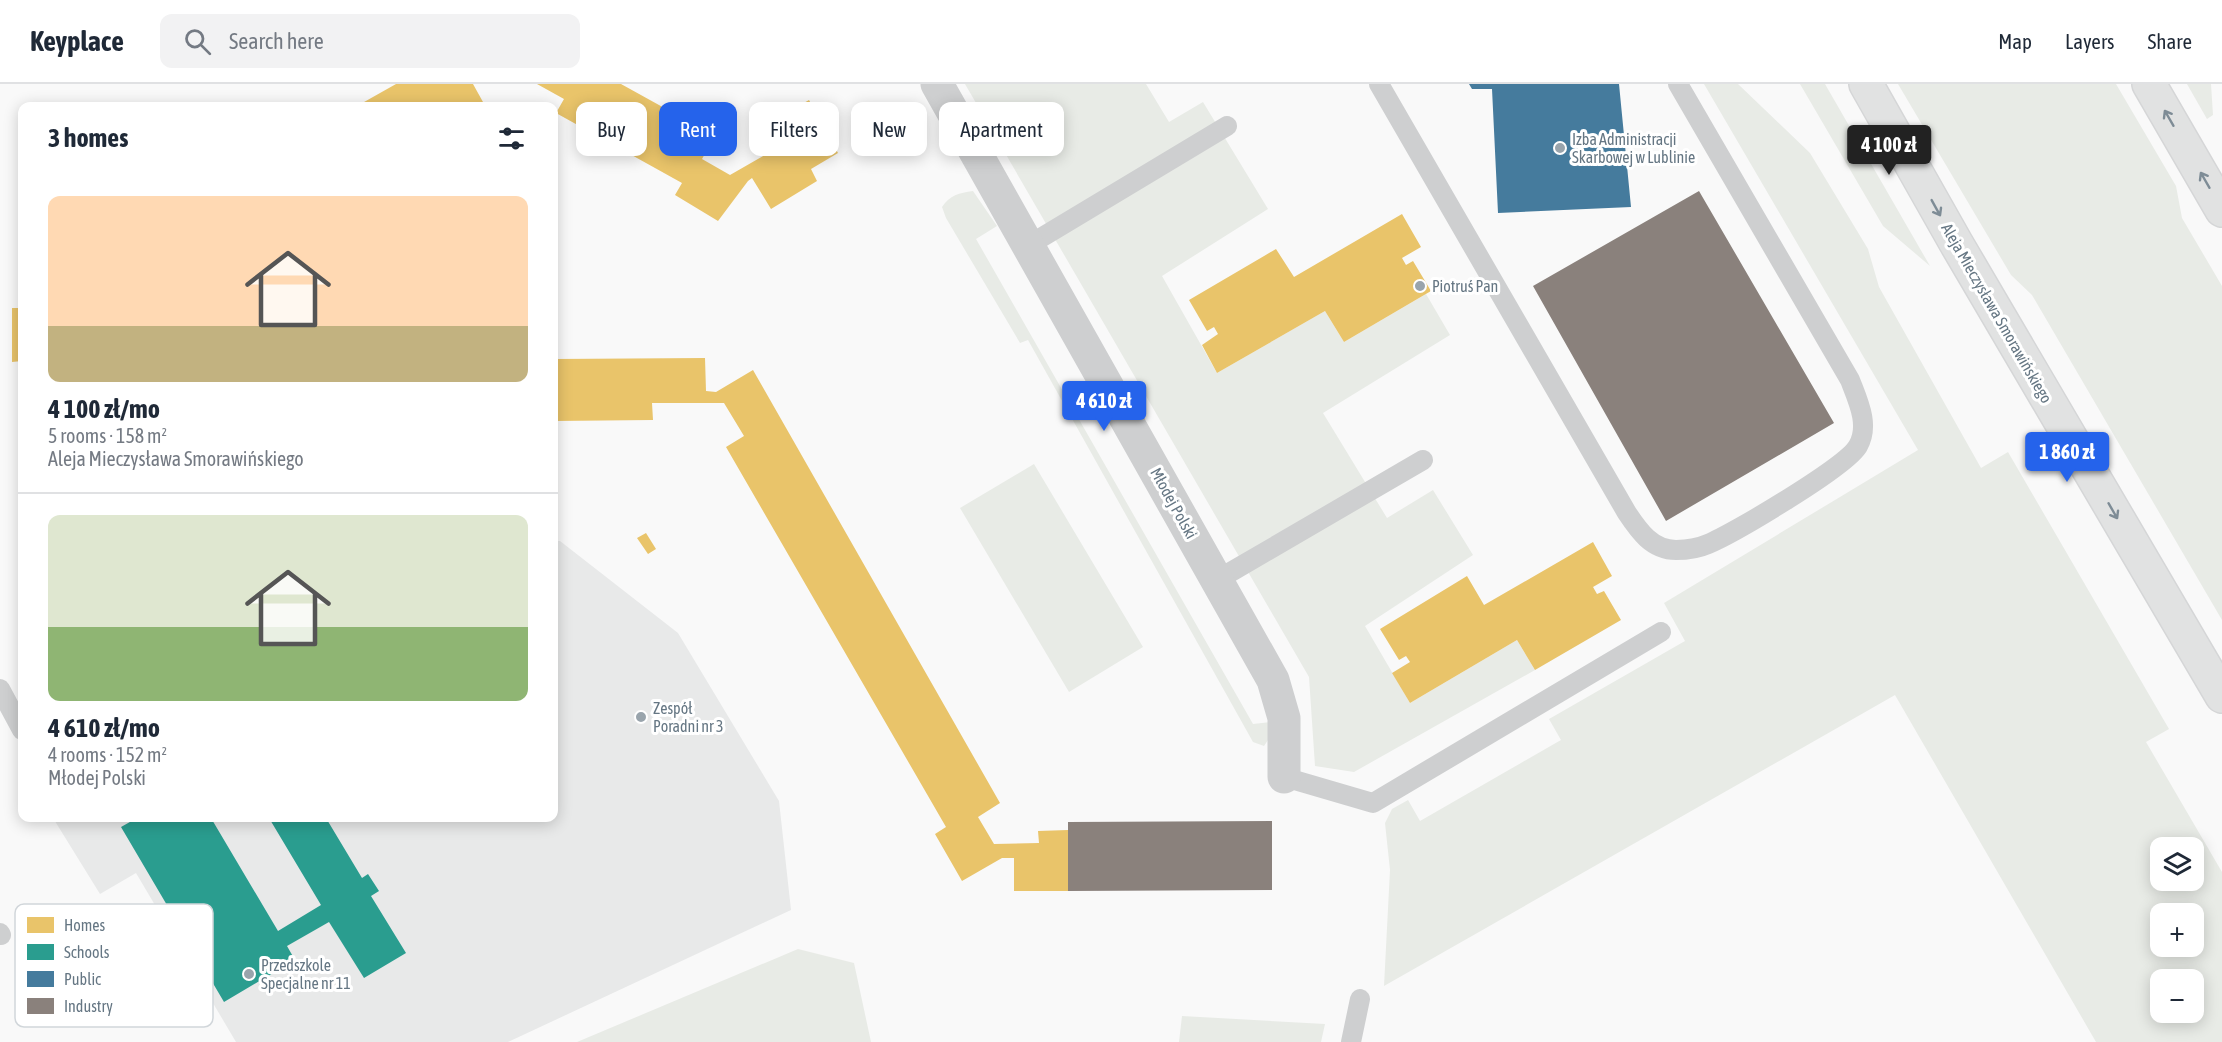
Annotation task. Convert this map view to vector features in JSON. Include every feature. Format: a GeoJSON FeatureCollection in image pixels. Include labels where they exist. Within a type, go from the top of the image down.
{"type":"FeatureCollection","features":[{"type":"Feature","properties":{"kind":"main road","name":"Aleja Mieczysława Smorawińskiego"},"geometry":{"type":"LineString","coordinates":[[1866,84],[1956,243],[2222,696]]}},
{"type":"Feature","properties":{"kind":"main road"},"geometry":{"type":"LineString","coordinates":[[2149,84],[2222,210]]}},
{"type":"Feature","properties":{"kind":"street","name":"Młodej Polski"},"geometry":{"type":"LineString","coordinates":[[937,84],[1273,680],[1284,718],[1284,777]]}},
{"type":"Feature","properties":{"kind":"lane"},"geometry":{"type":"LineString","coordinates":[[1379,84],[1627,513],[1646,538],[1660,547],[1676,550],[1707,544],[1837,468],[1858,445],[1863,431],[1862,415],[1850,380],[1678,84]]}},
{"type":"Feature","properties":{"kind":"lane"},"geometry":{"type":"LineString","coordinates":[[1029,245],[1227,126]]}},
{"type":"Feature","properties":{"kind":"lane"},"geometry":{"type":"LineString","coordinates":[[1217,580],[1423,460]]}},
{"type":"Feature","properties":{"kind":"lane"},"geometry":{"type":"LineString","coordinates":[[1284,777],[1373,803],[1661,632]]}},
{"type":"Feature","properties":{"kind":"lane"},"geometry":{"type":"LineString","coordinates":[[0,689],[18,723]]}},
{"type":"Feature","properties":{"kind":"lane"},"geometry":{"type":"LineString","coordinates":[[1351,1042],[1360,999]]}},
{"type":"Feature","properties":{"kind":"shaded area"},"geometry":{"type":"Polygon","coordinates":[[[965,84],[1146,84],[1169,122],[1203,102],[1268,209],[1162,276],[1217,373],[1325,311],[1344,342],[1426,294],[1450,335],[1323,413],[1387,518],[1433,490],[1473,555],[1365,626],[1410,703],[1517,640],[1535,670],[1354,772],[1315,766],[1309,677],[1007,156],[1064,156],[1064,102],[975,102],[965,84]]]}},
{"type":"Feature","properties":{"kind":"shaded area"},"geometry":{"type":"Polygon","coordinates":[[[1704,84],[1738,84],[1810,153],[1868,249],[1879,287],[1981,468],[2008,452],[2169,729],[2146,742],[2202,837],[2150,837],[2150,891],[2204,891],[2204,841],[2222,872],[2222,1042],[2096,1042],[1895,695],[1384,986],[1390,870],[1385,823],[1392,809],[1408,800],[1420,821],[1561,740],[1549,719],[1685,641],[1664,603],[1918,450],[1704,84]]]}},
{"type":"Feature","properties":{"kind":"shaded area"},"geometry":{"type":"Polygon","coordinates":[[[1800,84],[1825,84],[1930,266],[1883,226],[1800,84]]]}},
{"type":"Feature","properties":{"kind":"shaded area"},"geometry":{"type":"Polygon","coordinates":[[[1898,84],[2116,84],[2176,186],[2182,218],[2222,286],[2222,620],[2032,295],[2011,275],[1898,84]]]}},
{"type":"Feature","properties":{"kind":"shaded area"},"geometry":{"type":"Polygon","coordinates":[[[2187,84],[2211,84],[2213,115],[2207,119],[2187,84]]]}},
{"type":"Feature","properties":{"kind":"shaded area"},"geometry":{"type":"Polygon","coordinates":[[[973,191],[997,226],[976,239],[1253,724],[1271,722],[1270,737],[1264,746],[1253,742],[1028,340],[1020,343],[946,218],[942,207],[948,200],[959,194],[973,191]]]}},
{"type":"Feature","properties":{"kind":"shaded area"},"geometry":{"type":"Polygon","coordinates":[[[1034,464],[1143,647],[1069,692],[960,508],[1034,464]]]}},
{"type":"Feature","properties":{"kind":"shaded area","name":"Zespół Poradni nr 3"},"geometry":{"type":"Polygon","coordinates":[[[558,541],[560,541],[678,633],[779,801],[791,910],[508,1042],[236,1042],[213,1003],[213,904],[154,904],[136,873],[100,894],[55,822],[558,822],[558,541]]]}},
{"type":"Feature","properties":{"kind":"shaded area"},"geometry":{"type":"Polygon","coordinates":[[[798,949],[854,963],[871,1042],[577,1042],[798,949]]]}},
{"type":"Feature","properties":{"kind":"shaded area"},"geometry":{"type":"Polygon","coordinates":[[[1182,1016],[1325,1024],[1321,1042],[1179,1042],[1182,1016]]]}},
{"type":"Feature","properties":{"kind":"building: Homes"},"geometry":{"type":"Polygon","coordinates":[[[396,84],[473,84],[483,102],[364,102],[396,84]]]}},
{"type":"Feature","properties":{"kind":"building: Homes"},"geometry":{"type":"Polygon","coordinates":[[[537,84],[621,84],[659,105],[659,156],[704,156],[702,159],[730,175],[763,156],[833,156],[811,169],[817,181],[771,209],[752,178],[718,221],[675,195],[682,183],[633,156],[647,156],[647,102],[576,102],[576,124],[558,114],[564,99],[537,84]]]}},
{"type":"Feature","properties":{"kind":"building: Homes"},"geometry":{"type":"Polygon","coordinates":[[[1402,214],[1421,247],[1402,258],[1406,265],[1413,261],[1431,291],[1344,342],[1325,311],[1217,373],[1202,345],[1218,334],[1214,327],[1207,331],[1189,300],[1276,249],[1294,277],[1402,214]]]}},
{"type":"Feature","properties":{"kind":"building: Homes"},"geometry":{"type":"Polygon","coordinates":[[[12,308],[18,308],[18,361],[12,362],[12,308]]]}},
{"type":"Feature","properties":{"kind":"building: Homes"},"geometry":{"type":"Polygon","coordinates":[[[705,358],[706,391],[716,392],[753,370],[1000,803],[978,817],[994,844],[1039,843],[1038,831],[1068,830],[1068,891],[1014,891],[1014,858],[1002,858],[962,881],[935,834],[946,827],[726,447],[744,436],[724,403],[652,403],[653,420],[558,421],[558,359],[705,358]]]}},
{"type":"Feature","properties":{"kind":"building: Homes"},"geometry":{"type":"Polygon","coordinates":[[[646,533],[656,549],[648,554],[637,538],[646,533]]]}},
{"type":"Feature","properties":{"kind":"building: Homes"},"geometry":{"type":"Polygon","coordinates":[[[1593,542],[1612,576],[1593,587],[1597,594],[1604,591],[1621,620],[1535,670],[1517,640],[1410,703],[1392,673],[1410,662],[1406,656],[1399,660],[1380,629],[1467,576],[1484,605],[1593,542]]]}},
{"type":"Feature","properties":{"kind":"building: Schools"},"geometry":{"type":"Polygon","coordinates":[[[130,822],[213,822],[278,931],[321,905],[271,822],[328,822],[362,878],[368,874],[379,891],[371,896],[406,953],[364,978],[329,922],[287,946],[295,960],[224,1002],[213,983],[213,904],[166,904],[121,827],[130,822]]]}},
{"type":"Feature","properties":{"kind":"building: Public","name":"Izba Administracji Skarbowej w Lublinie"},"geometry":{"type":"Polygon","coordinates":[[[1469,84],[1619,84],[1631,207],[1498,213],[1492,89],[1472,89],[1469,84]]]}},
{"type":"Feature","properties":{"kind":"building: Industry"},"geometry":{"type":"Polygon","coordinates":[[[1699,191],[1834,423],[1666,521],[1533,286],[1699,191]]]}},
{"type":"Feature","properties":{"kind":"building: Industry"},"geometry":{"type":"Polygon","coordinates":[[[1272,821],[1272,890],[1068,891],[1068,822],[1272,821]]]}},
{"type":"Feature","properties":{"kind":"place","name":"Izba Administracji Skarbowej w Lublinie"},"geometry":{"type":"Point","coordinates":[1560,148]}},
{"type":"Feature","properties":{"kind":"place","name":"Piotruś Pan"},"geometry":{"type":"Point","coordinates":[1420,286]}},
{"type":"Feature","properties":{"kind":"place","name":"Zespół Poradni nr 3"},"geometry":{"type":"Point","coordinates":[641,717]}},
{"type":"Feature","properties":{"kind":"place","name":"Przedszkole Specjalne nr 11"},"geometry":{"type":"Point","coordinates":[249,974]}}]}
